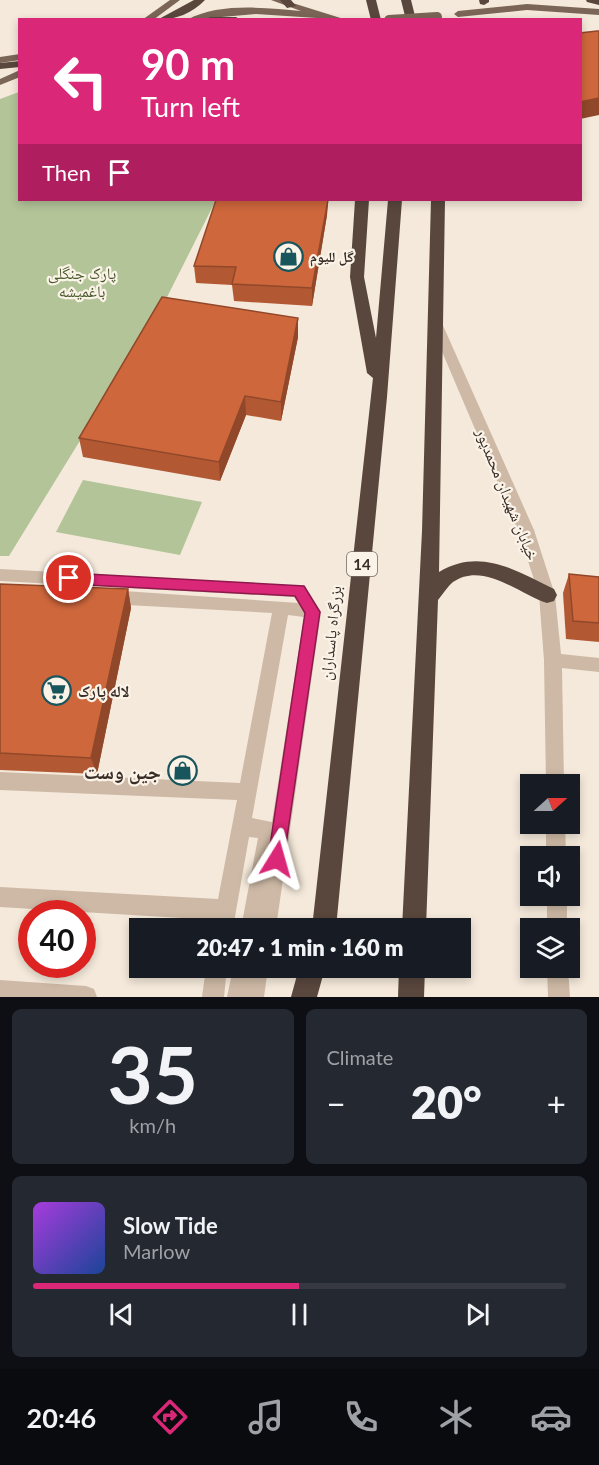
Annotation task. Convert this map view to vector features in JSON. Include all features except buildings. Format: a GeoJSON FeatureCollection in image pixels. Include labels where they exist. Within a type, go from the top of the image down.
{"type":"FeatureCollection","features":[{"type":"Feature","properties":{"kind":"highway"},"geometry":{"type":"LineString","coordinates":[[166,18],[193,6],[200,0]]}},
{"type":"Feature","properties":{"kind":"highway"},"geometry":{"type":"LineString","coordinates":[[364,0],[376,18]]}},
{"type":"Feature","properties":{"kind":"highway"},"geometry":{"type":"LineString","coordinates":[[371,0],[376,18]]}},
{"type":"Feature","properties":{"kind":"highway"},"geometry":{"type":"LineString","coordinates":[[591,0],[599,2]]}},
{"type":"Feature","properties":{"kind":"highway"},"geometry":{"type":"LineString","coordinates":[[407,1],[411,18]]}},
{"type":"Feature","properties":{"kind":"highway"},"geometry":{"type":"LineString","coordinates":[[216,18],[232,12]]}},
{"type":"Feature","properties":{"kind":"highway"},"geometry":{"type":"LineString","coordinates":[[0,66],[18,64]]}},
{"type":"Feature","properties":{"kind":"highway"},"geometry":{"type":"LineString","coordinates":[[362,201],[357,277],[379,397]]}},
{"type":"Feature","properties":{"kind":"highway","name":"بزرگراه پاسداران"},"geometry":{"type":"LineString","coordinates":[[325,918],[379,397],[395,201]]}},
{"type":"Feature","properties":{"kind":"highway"},"geometry":{"type":"LineString","coordinates":[[414,918],[428,598],[438,201]]}},
{"type":"Feature","properties":{"kind":"highway"},"geometry":{"type":"LineString","coordinates":[[428,598],[447,576],[473,568],[493,569],[547,595]]}},
{"type":"Feature","properties":{"kind":"highway"},"geometry":{"type":"LineString","coordinates":[[304,997],[309,978]]}},
{"type":"Feature","properties":{"kind":"highway"},"geometry":{"type":"LineString","coordinates":[[316,997],[319,978]]}},
{"type":"Feature","properties":{"kind":"highway"},"geometry":{"type":"LineString","coordinates":[[411,997],[412,978]]}},
{"type":"Feature","properties":{"kind":"main road"},"geometry":{"type":"LineString","coordinates":[[149,18],[176,0]]}},
{"type":"Feature","properties":{"kind":"main road"},"geometry":{"type":"LineString","coordinates":[[275,0],[323,16]]}},
{"type":"Feature","properties":{"kind":"main road"},"geometry":{"type":"LineString","coordinates":[[561,0],[599,10]]}},
{"type":"Feature","properties":{"kind":"main road"},"geometry":{"type":"LineString","coordinates":[[458,14],[485,1]]}},
{"type":"Feature","properties":{"kind":"main road"},"geometry":{"type":"LineString","coordinates":[[421,18],[526,6],[599,10]]}},
{"type":"Feature","properties":{"kind":"main road"},"geometry":{"type":"LineString","coordinates":[[200,18],[232,12],[261,10],[333,18]]}},
{"type":"Feature","properties":{"kind":"main road"},"geometry":{"type":"LineString","coordinates":[[0,60],[18,57]]}},
{"type":"Feature","properties":{"kind":"main road"},"geometry":{"type":"LineString","coordinates":[[0,74],[18,73]]}},
{"type":"Feature","properties":{"kind":"main road"},"geometry":{"type":"LineString","coordinates":[[0,82],[18,74]]}},
{"type":"Feature","properties":{"kind":"street","name":"خیابان شهیدان محمدپور"},"geometry":{"type":"LineString","coordinates":[[434,319],[526,530],[547,595],[553,660],[555,774]]}},
{"type":"Feature","properties":{"kind":"street"},"geometry":{"type":"LineString","coordinates":[[0,575],[299,591],[313,612],[267,918]]}},
{"type":"Feature","properties":{"kind":"street"},"geometry":{"type":"LineString","coordinates":[[0,591],[70,595]]}},
{"type":"Feature","properties":{"kind":"street"},"geometry":{"type":"LineString","coordinates":[[94,597],[281,608],[313,612]]}},
{"type":"Feature","properties":{"kind":"street"},"geometry":{"type":"LineString","coordinates":[[224,918],[281,608]]}},
{"type":"Feature","properties":{"kind":"street"},"geometry":{"type":"LineString","coordinates":[[553,660],[599,665]]}},
{"type":"Feature","properties":{"kind":"street"},"geometry":{"type":"LineString","coordinates":[[0,781],[247,792]]}},
{"type":"Feature","properties":{"kind":"street"},"geometry":{"type":"LineString","coordinates":[[240,826],[269,830],[253,918]]}},
{"type":"Feature","properties":{"kind":"street"},"geometry":{"type":"LineString","coordinates":[[0,897],[214,918]]}},
{"type":"Feature","properties":{"kind":"street"},"geometry":{"type":"LineString","coordinates":[[213,997],[216,978]]}},
{"type":"Feature","properties":{"kind":"street"},"geometry":{"type":"LineString","coordinates":[[238,997],[242,978]]}},
{"type":"Feature","properties":{"kind":"street"},"geometry":{"type":"LineString","coordinates":[[253,997],[256,978]]}},
{"type":"Feature","properties":{"kind":"street"},"geometry":{"type":"LineString","coordinates":[[558,978],[559,997]]}},
{"type":"Feature","properties":{"kind":"street"},"geometry":{"type":"LineString","coordinates":[[8,993],[86,997]]}},
{"type":"Feature","properties":{"kind":"green space","name":"پارک جنگلی باغمیشه"},"geometry":{"type":"Polygon","coordinates":[[[18,92],[18,201],[215,201],[161,309],[9,556],[0,556],[0,99],[18,92]]]}},
{"type":"Feature","properties":{"kind":"green space"},"geometry":{"type":"Polygon","coordinates":[[[83,480],[202,502],[180,555],[56,532],[83,480]]]}},
{"type":"Feature","properties":{"kind":"place","name":"گل للیوم"},"geometry":{"type":"Point","coordinates":[289,256]}},
{"type":"Feature","properties":{"kind":"place","name":"لاله پارک"},"geometry":{"type":"Point","coordinates":[57,690]}},
{"type":"Feature","properties":{"kind":"place","name":"جین وست"},"geometry":{"type":"Point","coordinates":[182,771]}},
{"type":"Feature","properties":{"kind":"route"},"geometry":{"type":"LineString","coordinates":[[69,578],[299,591],[313,612],[277,859]]}}]}
